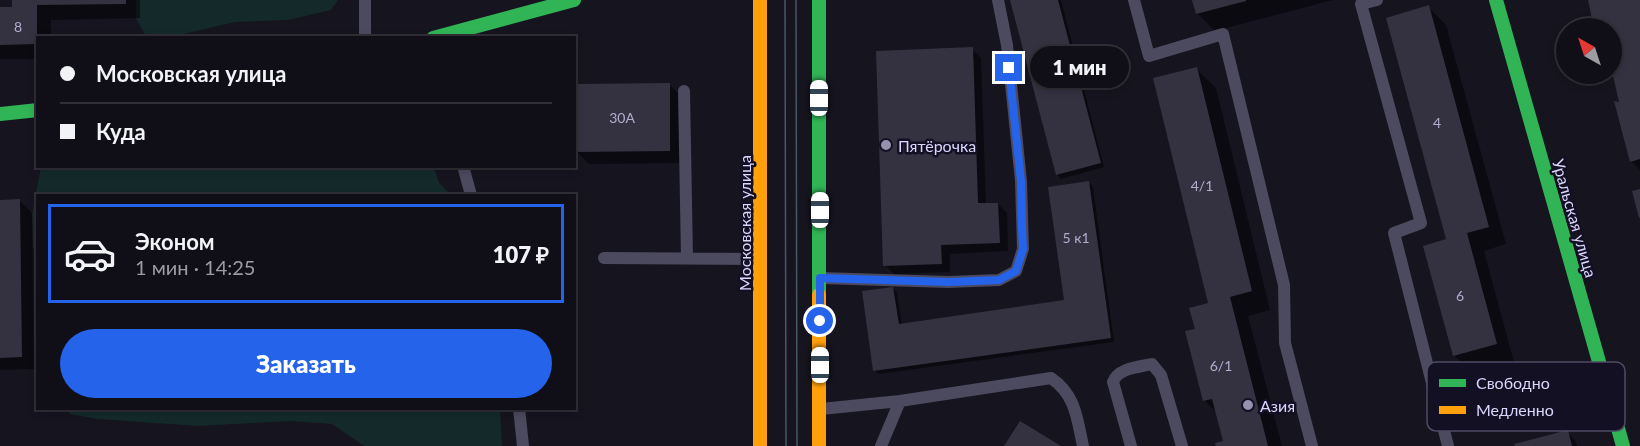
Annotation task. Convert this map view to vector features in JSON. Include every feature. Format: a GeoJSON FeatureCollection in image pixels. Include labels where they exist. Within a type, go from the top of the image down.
{"type":"FeatureCollection","features":[{"type":"Feature","properties":{"kind":"main road"},"geometry":{"type":"LineString","coordinates":[[441,36],[574,0]]}},
{"type":"Feature","properties":{"kind":"main road","name":"Московская улица"},"geometry":{"type":"LineString","coordinates":[[760,0],[760,446]]}},
{"type":"Feature","properties":{"kind":"main road"},"geometry":{"type":"LineString","coordinates":[[819,0],[819,446]]}},
{"type":"Feature","properties":{"kind":"main road","name":"Уральская улица"},"geometry":{"type":"LineString","coordinates":[[1496,0],[1599,362]]}},
{"type":"Feature","properties":{"kind":"main road"},"geometry":{"type":"LineString","coordinates":[[0,114],[36,110]]}},
{"type":"Feature","properties":{"kind":"main road","name":"Уральская улица"},"geometry":{"type":"LineString","coordinates":[[1619,431],[1623,446]]}},
{"type":"Feature","properties":{"kind":"lane"},"geometry":{"type":"LineString","coordinates":[[364,36],[365,0]]}},
{"type":"Feature","properties":{"kind":"lane"},"geometry":{"type":"LineString","coordinates":[[820,278],[948,282],[999,280],[1016,271],[1023,249],[1021,181],[1007,45],[998,0]]}},
{"type":"Feature","properties":{"kind":"lane"},"geometry":{"type":"LineString","coordinates":[[1134,0],[1149,56],[1223,34],[1284,285],[1285,343],[1312,446]]}},
{"type":"Feature","properties":{"kind":"lane"},"geometry":{"type":"LineString","coordinates":[[1377,0],[1362,4],[1421,223],[1394,233],[1427,363]]}},
{"type":"Feature","properties":{"kind":"lane"},"geometry":{"type":"LineString","coordinates":[[684,91],[687,258]]}},
{"type":"Feature","properties":{"kind":"lane"},"geometry":{"type":"LineString","coordinates":[[464,168],[471,194]]}},
{"type":"Feature","properties":{"kind":"lane"},"geometry":{"type":"LineString","coordinates":[[604,258],[760,259]]}},
{"type":"Feature","properties":{"kind":"lane"},"geometry":{"type":"LineString","coordinates":[[1131,446],[1113,382],[1121,372],[1152,364],[1161,375],[1182,446]]}},
{"type":"Feature","properties":{"kind":"lane"},"geometry":{"type":"LineString","coordinates":[[820,409],[900,401],[1051,378],[1071,397],[1083,446]]}},
{"type":"Feature","properties":{"kind":"lane"},"geometry":{"type":"LineString","coordinates":[[881,446],[900,401]]}},
{"type":"Feature","properties":{"kind":"lane"},"geometry":{"type":"LineString","coordinates":[[519,410],[523,446]]}},
{"type":"Feature","properties":{"kind":"lane"},"geometry":{"type":"LineString","coordinates":[[1444,431],[1448,446]]}},
{"type":"Feature","properties":{"kind":"green space"},"geometry":{"type":"Polygon","coordinates":[[[136,0],[338,0],[331,10],[288,20],[235,22],[179,35],[146,36],[136,18],[136,0]]]}},
{"type":"Feature","properties":{"kind":"green space"},"geometry":{"type":"Polygon","coordinates":[[[41,168],[434,168],[439,183],[450,194],[36,194],[36,252],[33,247],[32,214],[41,168]]]}},
{"type":"Feature","properties":{"kind":"green space"},"geometry":{"type":"Polygon","coordinates":[[[68,410],[500,410],[502,446],[364,446],[332,424],[290,421],[199,426],[98,419],[70,414],[68,410]]]}},
{"type":"Feature","properties":{"kind":"building"},"geometry":{"type":"Polygon","coordinates":[[[12,0],[126,0],[126,4],[37,5],[36,44],[0,45],[0,7],[12,7],[12,0]]]}},
{"type":"Feature","properties":{"kind":"building"},"geometry":{"type":"Polygon","coordinates":[[[1010,0],[1058,0],[1101,163],[1056,175],[1010,0]]]}},
{"type":"Feature","properties":{"kind":"building"},"geometry":{"type":"Polygon","coordinates":[[[1192,0],[1246,0],[1246,1],[1196,14],[1192,0]]]}},
{"type":"Feature","properties":{"kind":"building"},"geometry":{"type":"Polygon","coordinates":[[[1588,0],[1640,0],[1640,159],[1630,162],[1614,101],[1619,102],[1615,84],[1622,84],[1622,18],[1592,18],[1588,0]]]}},
{"type":"Feature","properties":{"kind":"building"},"geometry":{"type":"Polygon","coordinates":[[[1429,5],[1489,227],[1467,233],[1497,344],[1453,356],[1423,246],[1446,239],[1386,18],[1429,5]]]}},
{"type":"Feature","properties":{"kind":"building"},"geometry":{"type":"Polygon","coordinates":[[[973,47],[978,203],[998,203],[1000,243],[941,245],[942,264],[883,266],[876,51],[973,47]]]}},
{"type":"Feature","properties":{"kind":"building"},"geometry":{"type":"Polygon","coordinates":[[[1197,67],[1252,291],[1230,297],[1268,446],[1216,446],[1215,443],[1223,441],[1212,399],[1203,401],[1185,331],[1195,329],[1189,308],[1208,303],[1153,78],[1197,67]]]}},
{"type":"Feature","properties":{"kind":"building"},"geometry":{"type":"Polygon","coordinates":[[[670,83],[670,151],[576,152],[576,84],[670,83]]]}},
{"type":"Feature","properties":{"kind":"building"},"geometry":{"type":"Polygon","coordinates":[[[1089,181],[1111,338],[873,371],[862,291],[893,287],[899,324],[1064,300],[1048,187],[1089,181]]]}},
{"type":"Feature","properties":{"kind":"building"},"geometry":{"type":"Polygon","coordinates":[[[1640,189],[1640,218],[1639,218],[1632,191],[1640,189]]]}},
{"type":"Feature","properties":{"kind":"building"},"geometry":{"type":"Polygon","coordinates":[[[20,199],[22,357],[0,358],[0,200],[20,199]]]}},
{"type":"Feature","properties":{"kind":"building"},"geometry":{"type":"Polygon","coordinates":[[[1020,421],[1061,446],[1004,446],[1020,421]]]}},
{"type":"Feature","properties":{"kind":"building"},"geometry":{"type":"Polygon","coordinates":[[[1568,431],[1572,446],[1515,446],[1514,444],[1568,431]]]}},
{"type":"Feature","properties":{"kind":"tram line"},"geometry":{"type":"LineString","coordinates":[[785,0],[786,446]]}},
{"type":"Feature","properties":{"kind":"tram line"},"geometry":{"type":"LineString","coordinates":[[796,0],[797,446]]}},
{"type":"Feature","properties":{"kind":"traffic: fast"},"geometry":{"type":"LineString","coordinates":[[440,36],[574,0]]}},
{"type":"Feature","properties":{"kind":"traffic: fast"},"geometry":{"type":"LineString","coordinates":[[819,0],[819,295]]}},
{"type":"Feature","properties":{"kind":"traffic: fast"},"geometry":{"type":"LineString","coordinates":[[1496,0],[1599,362]]}},
{"type":"Feature","properties":{"kind":"traffic: fast"},"geometry":{"type":"LineString","coordinates":[[0,114],[36,110]]}},
{"type":"Feature","properties":{"kind":"traffic: fast"},"geometry":{"type":"LineString","coordinates":[[1619,431],[1623,446]]}},
{"type":"Feature","properties":{"kind":"traffic: slow"},"geometry":{"type":"LineString","coordinates":[[760,0],[760,446]]}},
{"type":"Feature","properties":{"kind":"traffic: slow"},"geometry":{"type":"LineString","coordinates":[[819,295],[819,446]]}},
{"type":"Feature","properties":{"kind":"place","name":"Пятёрочка"},"geometry":{"type":"Point","coordinates":[886,145]}},
{"type":"Feature","properties":{"kind":"place","name":"Азия"},"geometry":{"type":"Point","coordinates":[1248,405]}},
{"type":"Feature","properties":{"kind":"route"},"geometry":{"type":"LineString","coordinates":[[820,321],[820,278],[948,282],[999,280],[1016,271],[1023,249],[1021,181],[1009,68]]}}]}
